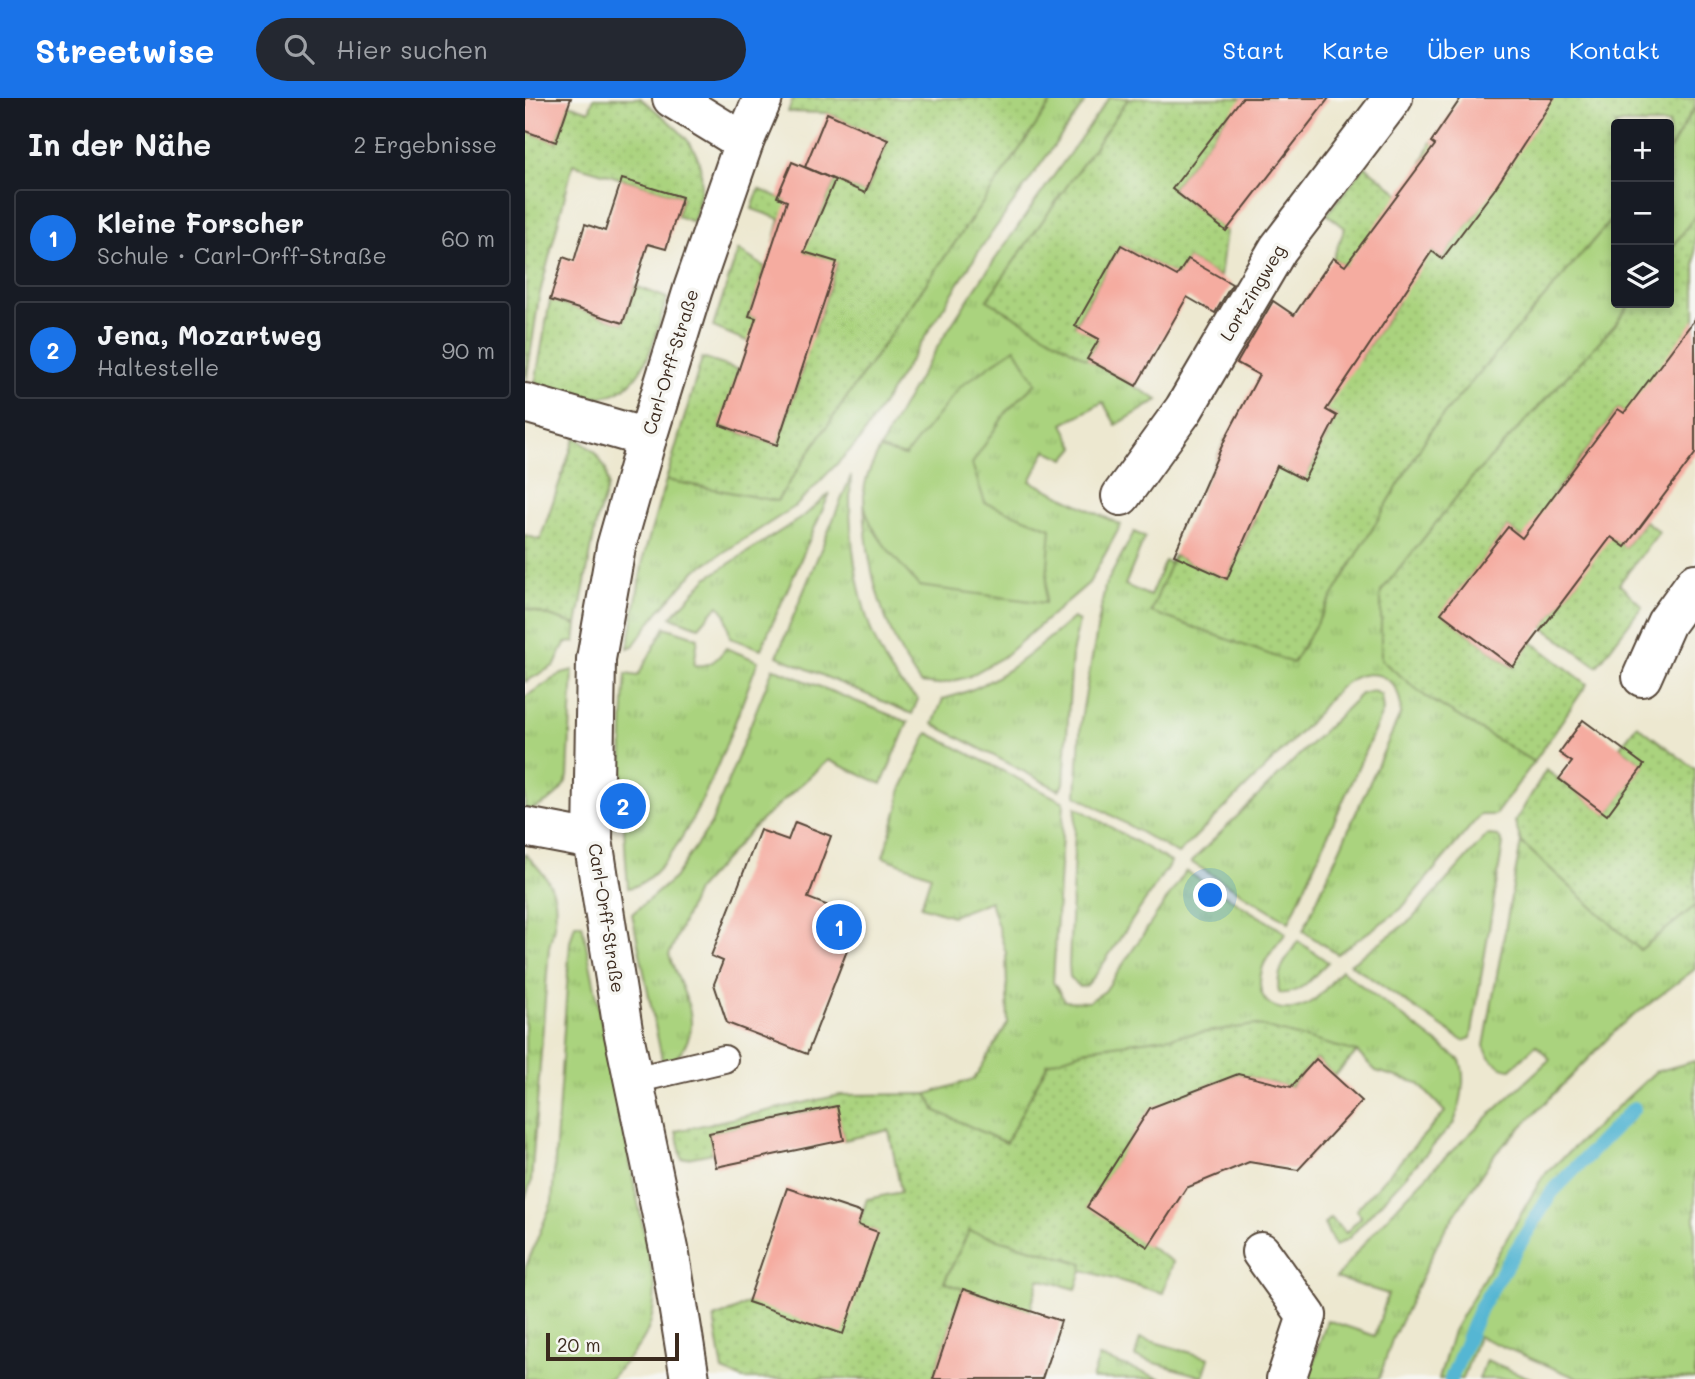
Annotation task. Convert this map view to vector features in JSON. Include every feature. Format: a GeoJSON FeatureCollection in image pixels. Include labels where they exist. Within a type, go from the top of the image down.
{"type":"FeatureCollection","features":[{"type":"Feature","properties":{"kind":"street"},"geometry":{"type":"LineString","coordinates":[[672,98],[744,142]]}},
{"type":"Feature","properties":{"kind":"street","name":"Carl-Orff-Straße"},"geometry":{"type":"LineString","coordinates":[[690,1379],[669,1249],[634,1080],[593,840],[596,659],[615,547],[647,438],[693,289],[744,142],[763,98]]}},
{"type":"Feature","properties":{"kind":"street","name":"Lortzingweg"},"geometry":{"type":"LineString","coordinates":[[1121,496],[1184,409],[1278,249],[1394,98]]}},
{"type":"Feature","properties":{"kind":"street"},"geometry":{"type":"LineString","coordinates":[[525,403],[647,438]]}},
{"type":"Feature","properties":{"kind":"street"},"geometry":{"type":"LineString","coordinates":[[1642,677],[1666,623],[1695,583]]}},
{"type":"Feature","properties":{"kind":"street"},"geometry":{"type":"LineString","coordinates":[[525,827],[593,840]]}},
{"type":"Feature","properties":{"kind":"street"},"geometry":{"type":"LineString","coordinates":[[1261,1252],[1307,1316],[1286,1379]]}},
{"type":"Feature","properties":{"kind":"lane"},"geometry":{"type":"LineString","coordinates":[[634,1080],[724,1059]]}},
{"type":"Feature","properties":{"kind":"green space"},"geometry":{"type":"Polygon","coordinates":[[[594,98],[640,98],[673,125],[685,137],[700,163],[699,199],[693,222],[677,216],[682,197],[573,164],[539,297],[526,383],[525,131],[556,142],[569,104],[589,111],[594,98]]]}},
{"type":"Feature","properties":{"kind":"green space"},"geometry":{"type":"Polygon","coordinates":[[[793,98],[1054,98],[777,501],[666,480],[702,358],[739,370],[720,426],[777,445],[804,365],[713,327],[738,250],[765,267],[749,316],[813,337],[837,263],[774,242],[780,219],[752,209],[759,189],[820,215],[835,180],[866,193],[888,140],[827,113],[788,112],[793,98]]]}},
{"type":"Feature","properties":{"kind":"green space"},"geometry":{"type":"Polygon","coordinates":[[[1054,98],[1088,98],[981,248],[860,440],[796,506],[696,570],[658,612],[633,646],[628,648],[644,555],[666,480],[777,501],[1054,98]]]}},
{"type":"Feature","properties":{"kind":"green space"},"geometry":{"type":"Polygon","coordinates":[[[1109,98],[1129,98],[987,300],[1158,400],[1116,425],[1103,402],[1063,424],[1075,447],[1065,459],[1046,450],[1030,481],[1121,525],[1089,583],[1003,657],[968,677],[937,685],[920,683],[895,640],[878,594],[868,546],[864,497],[874,529],[905,456],[880,449],[905,403],[931,357],[988,269],[1109,98]]]}},
{"type":"Feature","properties":{"kind":"green space"},"geometry":{"type":"Polygon","coordinates":[[[1129,98],[1274,98],[1230,113],[1172,189],[1226,231],[1220,277],[1188,259],[1177,276],[1121,245],[1075,325],[1099,339],[1087,359],[987,300],[1129,98]]]}},
{"type":"Feature","properties":{"kind":"green space"},"geometry":{"type":"Polygon","coordinates":[[[1554,98],[1695,98],[1695,106],[1674,142],[1674,119],[1611,119],[1611,220],[1432,428],[1293,663],[1151,612],[1174,555],[1227,579],[1255,518],[1202,493],[1225,439],[1304,480],[1337,416],[1262,377],[1306,323],[1360,359],[1398,302],[1333,258],[1345,228],[1327,214],[1365,166],[1400,194],[1384,216],[1442,259],[1480,208],[1421,165],[1431,142],[1554,98]]]}},
{"type":"Feature","properties":{"kind":"green space"},"geometry":{"type":"Polygon","coordinates":[[[1695,106],[1695,216],[1674,245],[1674,182],[1674,142],[1695,106]]]}},
{"type":"Feature","properties":{"kind":"green space"},"geometry":{"type":"Polygon","coordinates":[[[1695,216],[1695,319],[1689,462],[1618,409],[1554,494],[1625,547],[1645,521],[1659,532],[1619,584],[1642,606],[1597,666],[1543,627],[1578,580],[1508,527],[1442,613],[1512,667],[1532,642],[1587,684],[1534,762],[1425,696],[1381,660],[1381,592],[1471,479],[1615,325],[1627,308],[1674,308],[1674,245],[1695,216]]]}},
{"type":"Feature","properties":{"kind":"green space"},"geometry":{"type":"Polygon","coordinates":[[[1611,220],[1611,308],[1627,308],[1615,325],[1471,479],[1381,592],[1425,696],[1534,762],[1495,815],[1480,815],[1401,909],[1337,954],[1303,931],[1400,715],[1398,693],[1393,685],[1377,675],[1368,674],[1341,686],[1312,720],[1178,854],[1076,795],[1081,719],[1105,586],[1134,532],[1145,537],[1125,585],[1150,596],[1165,561],[1171,563],[1152,612],[1293,662],[1432,428],[1611,220]]]}},
{"type":"Feature","properties":{"kind":"green space"},"geometry":{"type":"Polygon","coordinates":[[[635,286],[667,298],[650,351],[633,381],[620,391],[603,397],[576,396],[535,384],[550,300],[623,323],[635,286]]]}},
{"type":"Feature","properties":{"kind":"green space"},"geometry":{"type":"Polygon","coordinates":[[[1015,348],[1036,383],[1007,411],[972,464],[985,503],[1051,528],[1045,603],[919,586],[876,533],[864,497],[867,478],[880,449],[905,456],[961,386],[1015,348]]]}},
{"type":"Feature","properties":{"kind":"green space"},"geometry":{"type":"Polygon","coordinates":[[[575,437],[596,453],[606,470],[608,486],[597,519],[577,625],[525,608],[525,535],[540,540],[575,437]]]}},
{"type":"Feature","properties":{"kind":"green space"},"geometry":{"type":"Polygon","coordinates":[[[851,476],[851,532],[861,597],[870,628],[883,657],[899,681],[918,699],[912,714],[777,656],[851,476]]]}},
{"type":"Feature","properties":{"kind":"green space"},"geometry":{"type":"Polygon","coordinates":[[[830,493],[761,649],[730,638],[726,615],[718,605],[699,627],[671,617],[707,578],[804,516],[830,493]]]}},
{"type":"Feature","properties":{"kind":"green space"},"geometry":{"type":"Polygon","coordinates":[[[525,608],[577,625],[575,642],[565,643],[555,665],[525,682],[525,608]]]}},
{"type":"Feature","properties":{"kind":"green space"},"geometry":{"type":"Polygon","coordinates":[[[1073,618],[1079,621],[1072,654],[1064,784],[1059,790],[933,724],[943,699],[997,677],[1028,656],[1073,618]]]}},
{"type":"Feature","properties":{"kind":"green space"},"geometry":{"type":"Polygon","coordinates":[[[665,627],[698,638],[694,665],[713,662],[726,648],[758,661],[723,753],[689,825],[670,855],[649,877],[628,888],[623,781],[626,674],[638,676],[665,627]]]}},
{"type":"Feature","properties":{"kind":"green space"},"geometry":{"type":"Polygon","coordinates":[[[773,668],[908,722],[882,784],[828,760],[753,828],[696,891],[669,955],[687,1002],[691,1029],[687,1042],[664,1069],[632,914],[674,878],[711,824],[773,668]]]}},
{"type":"Feature","properties":{"kind":"green space"},"geometry":{"type":"Polygon","coordinates":[[[573,670],[568,777],[551,799],[525,812],[525,697],[562,673],[573,670]]]}},
{"type":"Feature","properties":{"kind":"green space"},"geometry":{"type":"Polygon","coordinates":[[[1373,691],[1381,695],[1383,711],[1289,922],[1191,862],[1361,694],[1373,691]]]}},
{"type":"Feature","properties":{"kind":"green space"},"geometry":{"type":"Polygon","coordinates":[[[1637,725],[1695,769],[1695,906],[1640,950],[1521,842],[1515,822],[1546,770],[1607,814],[1644,765],[1620,747],[1637,725]]]}},
{"type":"Feature","properties":{"kind":"green space"},"geometry":{"type":"Polygon","coordinates":[[[928,733],[1064,802],[1053,982],[1065,1001],[1088,1002],[1105,991],[1186,871],[1286,933],[1269,955],[1262,970],[1262,994],[1274,1007],[1294,1009],[1305,1005],[1322,993],[1341,970],[1460,1060],[1463,1083],[1454,1123],[1349,1238],[1335,1246],[1324,1224],[1330,1218],[1346,1233],[1361,1217],[1356,1210],[1445,1112],[1418,1083],[1376,1071],[1357,1052],[1048,1063],[1006,1143],[936,1111],[927,1094],[974,1079],[1008,1023],[1006,953],[990,901],[952,916],[921,906],[931,875],[883,857],[899,805],[900,792],[928,733]]]}},
{"type":"Feature","properties":{"kind":"green space"},"geometry":{"type":"Polygon","coordinates":[[[1076,807],[1171,862],[1095,976],[1086,986],[1080,987],[1070,977],[1069,965],[1076,807]]]}},
{"type":"Feature","properties":{"kind":"green space"},"geometry":{"type":"Polygon","coordinates":[[[1487,835],[1498,836],[1503,844],[1471,1038],[1463,1041],[1350,964],[1412,919],[1487,835]]]}},
{"type":"Feature","properties":{"kind":"green space"},"geometry":{"type":"Polygon","coordinates":[[[1521,842],[1640,950],[1695,906],[1695,969],[1620,1026],[1494,1155],[1441,1236],[1392,1340],[1379,1379],[1308,1379],[1327,1320],[1375,1336],[1388,1294],[1336,1278],[1412,1191],[1550,1059],[1536,1045],[1511,1069],[1494,1062],[1484,1046],[1521,842]]]}},
{"type":"Feature","properties":{"kind":"green space"},"geometry":{"type":"Polygon","coordinates":[[[525,854],[551,886],[556,907],[549,947],[531,1182],[525,1199],[525,854]]]}},
{"type":"Feature","properties":{"kind":"green space"},"geometry":{"type":"Polygon","coordinates":[[[575,924],[582,924],[655,1287],[654,1304],[644,1338],[610,1379],[525,1379],[525,1269],[552,1202],[570,942],[575,924]]]}},
{"type":"Feature","properties":{"kind":"green space"},"geometry":{"type":"Polygon","coordinates":[[[1298,941],[1328,962],[1300,988],[1279,993],[1280,972],[1298,941]]]}},
{"type":"Feature","properties":{"kind":"green space"},"geometry":{"type":"Polygon","coordinates":[[[1256,1025],[1357,1052],[1334,1076],[1316,1059],[1290,1087],[1237,1074],[1150,1109],[1088,1207],[1173,1262],[1163,1293],[1082,1270],[1083,1263],[969,1231],[944,1282],[963,1289],[933,1379],[743,1379],[723,1371],[714,1318],[735,1310],[877,1232],[858,1225],[867,1199],[901,1192],[889,1130],[844,1140],[836,1106],[710,1133],[713,1153],[682,1159],[676,1131],[840,1095],[927,1094],[936,1111],[1006,1143],[1048,1063],[1093,1048],[1256,1025]]]}},
{"type":"Feature","properties":{"kind":"green space"},"geometry":{"type":"Polygon","coordinates":[[[1695,1061],[1695,1379],[1579,1379],[1478,1336],[1463,1379],[1439,1379],[1453,1331],[1543,1176],[1655,1072],[1695,1061]]]}},
{"type":"Feature","properties":{"kind":"green space"},"geometry":{"type":"Polygon","coordinates":[[[969,1230],[1084,1264],[1076,1289],[1039,1279],[1030,1311],[944,1283],[969,1230]]]}},
{"type":"Feature","properties":{"kind":"green space"},"geometry":{"type":"Polygon","coordinates":[[[1140,1338],[1209,1358],[1203,1377],[1135,1357],[1140,1338]]]}},
{"type":"Feature","properties":{"kind":"green space"},"geometry":{"type":"Polygon","coordinates":[[[1099,1357],[1162,1379],[1092,1379],[1099,1357]]]}},
{"type":"Feature","properties":{"kind":"green space"},"geometry":{"type":"Polygon","coordinates":[[[1486,1360],[1532,1379],[1479,1379],[1486,1360]]]}},
{"type":"Feature","properties":{"kind":"building"},"geometry":{"type":"Polygon","coordinates":[[[525,98],[571,98],[556,142],[525,131],[525,98]]]}},
{"type":"Feature","properties":{"kind":"building"},"geometry":{"type":"Polygon","coordinates":[[[1242,98],[1329,98],[1226,231],[1172,189],[1242,98]]]}},
{"type":"Feature","properties":{"kind":"building"},"geometry":{"type":"Polygon","coordinates":[[[1461,98],[1554,98],[1494,190],[1442,259],[1432,251],[1326,410],[1337,416],[1304,480],[1277,466],[1227,579],[1174,555],[1225,439],[1259,375],[1237,363],[1273,301],[1294,315],[1333,258],[1345,266],[1435,145],[1431,142],[1461,98]]]}},
{"type":"Feature","properties":{"kind":"building"},"geometry":{"type":"Polygon","coordinates":[[[827,113],[888,140],[865,193],[805,167],[827,113]]]}},
{"type":"Feature","properties":{"kind":"building"},"geometry":{"type":"Polygon","coordinates":[[[792,162],[835,180],[804,252],[837,262],[777,445],[720,425],[756,318],[749,316],[787,201],[777,197],[792,162]]]}},
{"type":"Feature","properties":{"kind":"building"},"geometry":{"type":"Polygon","coordinates":[[[622,179],[682,197],[666,249],[648,244],[623,323],[550,300],[563,257],[574,261],[585,224],[605,231],[622,179]]]}},
{"type":"Feature","properties":{"kind":"building"},"geometry":{"type":"Polygon","coordinates":[[[1121,245],[1177,276],[1188,259],[1232,284],[1215,313],[1187,297],[1136,386],[1087,359],[1099,339],[1075,326],[1121,245]]]}},
{"type":"Feature","properties":{"kind":"building"},"geometry":{"type":"Polygon","coordinates":[[[1695,319],[1695,454],[1625,547],[1611,537],[1513,667],[1441,613],[1508,527],[1522,538],[1618,409],[1624,413],[1695,319]]]}},
{"type":"Feature","properties":{"kind":"building"},"geometry":{"type":"Polygon","coordinates":[[[1583,720],[1644,765],[1607,815],[1559,779],[1572,762],[1559,753],[1583,720]]]}},
{"type":"Feature","properties":{"kind":"building"},"geometry":{"type":"Polygon","coordinates":[[[795,822],[831,836],[808,898],[844,912],[835,934],[851,940],[807,1054],[727,1023],[714,984],[723,961],[711,956],[760,830],[788,840],[795,822]]]}},
{"type":"Feature","properties":{"kind":"building"},"geometry":{"type":"Polygon","coordinates":[[[1316,1059],[1362,1101],[1298,1170],[1249,1162],[1186,1188],[1148,1247],[1087,1207],[1150,1108],[1238,1074],[1291,1087],[1316,1059]]]}},
{"type":"Feature","properties":{"kind":"building"},"geometry":{"type":"Polygon","coordinates":[[[837,1106],[844,1140],[716,1167],[709,1133],[837,1106]]]}},
{"type":"Feature","properties":{"kind":"building"},"geometry":{"type":"Polygon","coordinates":[[[787,1188],[862,1213],[858,1225],[878,1232],[843,1334],[748,1302],[787,1188]]]}},
{"type":"Feature","properties":{"kind":"building"},"geometry":{"type":"Polygon","coordinates":[[[963,1289],[1061,1321],[1042,1379],[933,1379],[963,1289]]]}},
{"type":"Feature","properties":{"kind":"waterway"},"geometry":{"type":"LineString","coordinates":[[1451,1379],[1480,1308],[1552,1192],[1634,1108]]}},
{"type":"Feature","properties":{"kind":"place","name":"Jena, Mozartweg"},"geometry":{"type":"Point","coordinates":[623,806]}},
{"type":"Feature","properties":{"kind":"place","name":"Kleine Forscher"},"geometry":{"type":"Point","coordinates":[839,927]}}]}
